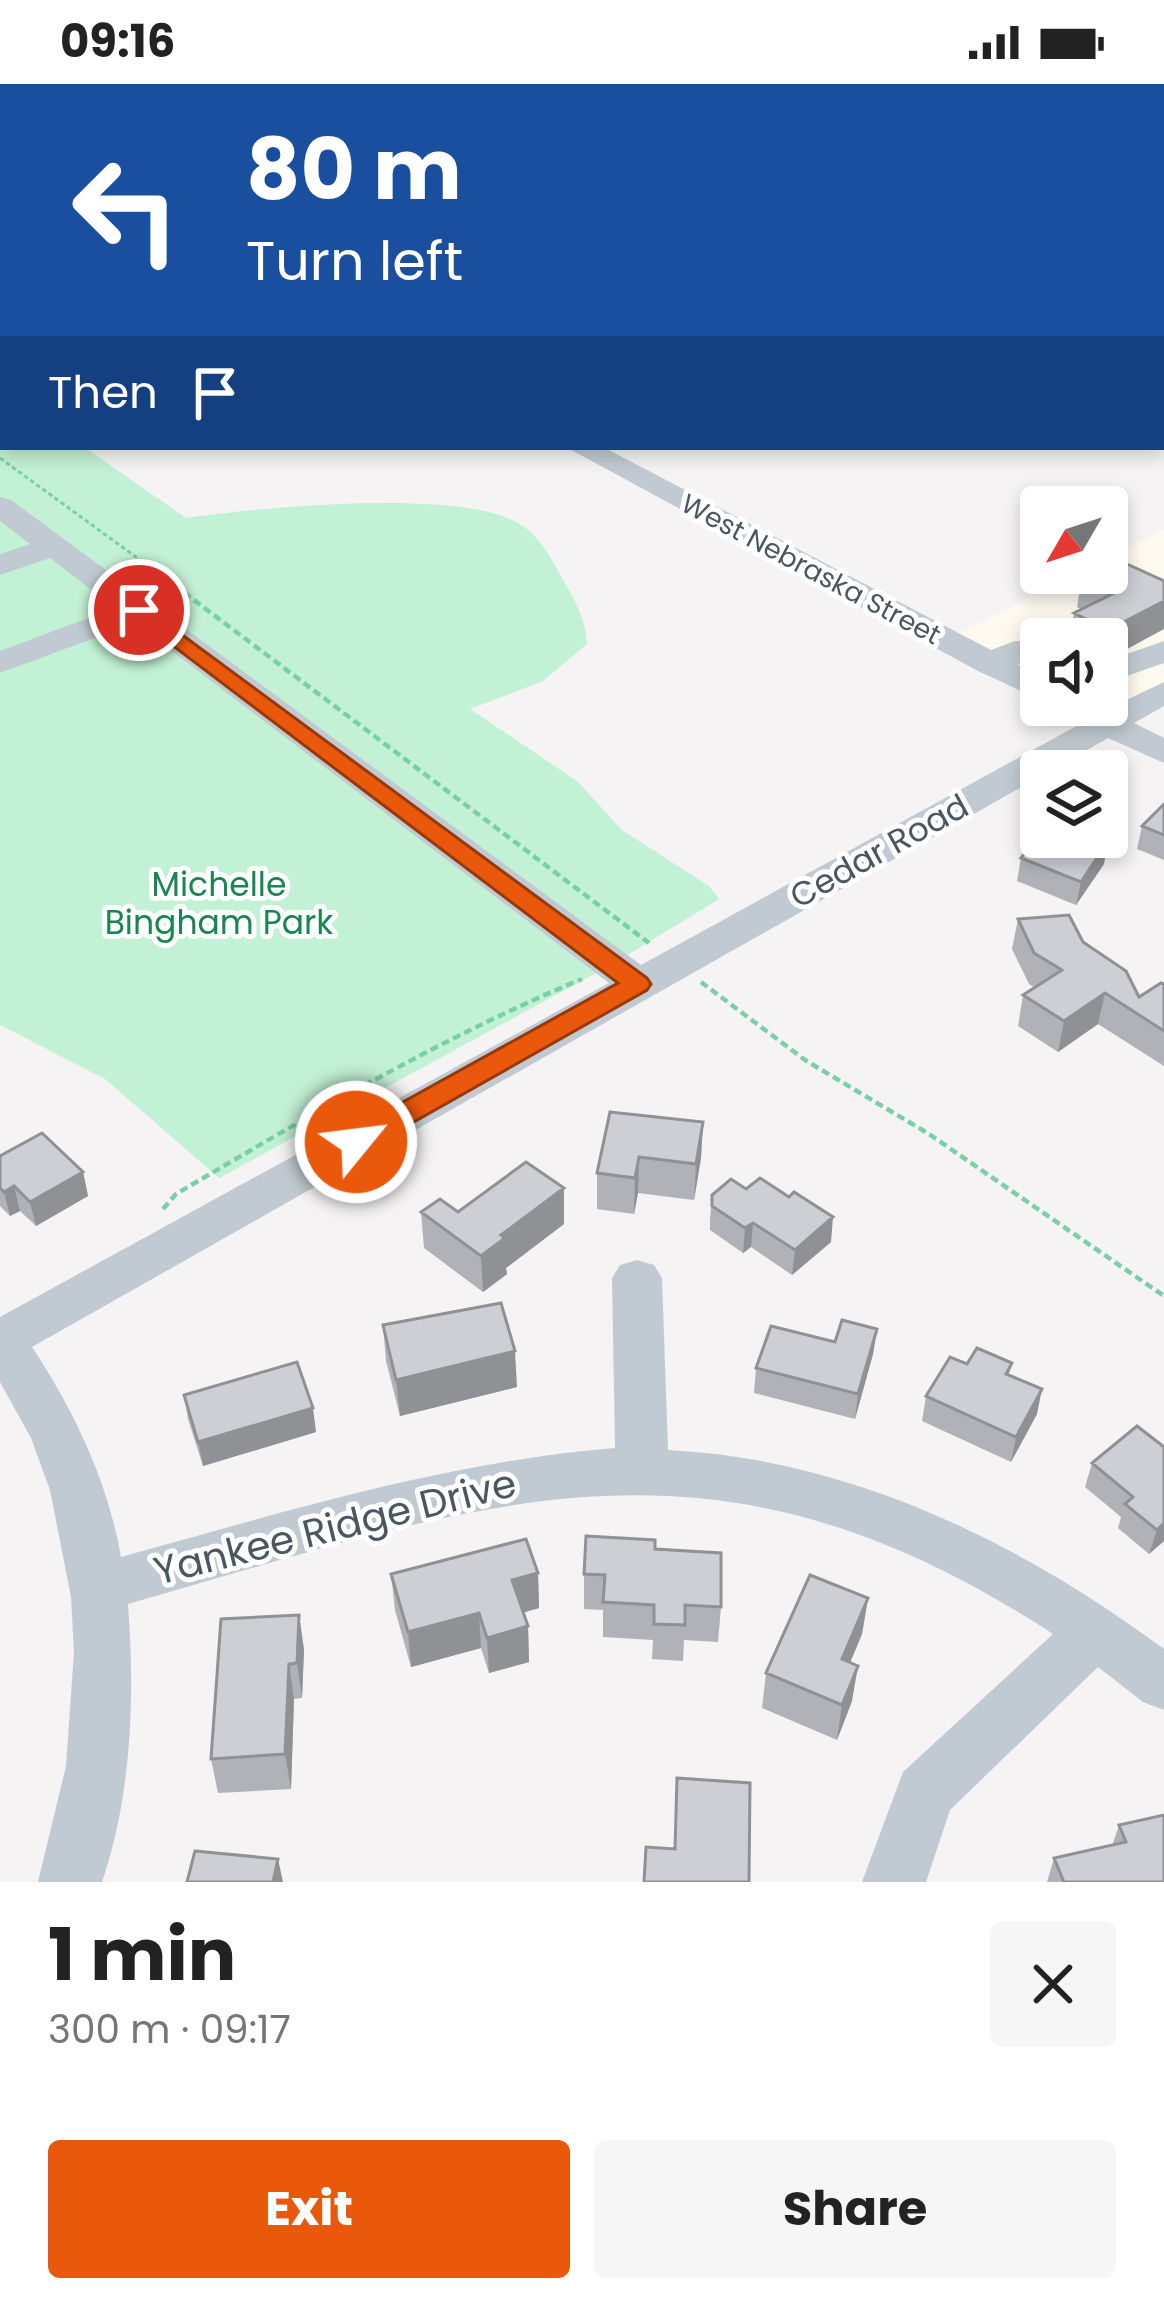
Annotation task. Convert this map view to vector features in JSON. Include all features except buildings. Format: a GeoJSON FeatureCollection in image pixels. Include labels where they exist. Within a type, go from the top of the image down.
{"type":"FeatureCollection","features":[{"type":"Feature","properties":{"kind":"street","name":"West Nebraska Street"},"geometry":{"type":"LineString","coordinates":[[587,450],[1020,679]]}},
{"type":"Feature","properties":{"kind":"street"},"geometry":{"type":"LineString","coordinates":[[0,506],[624,974]]}},
{"type":"Feature","properties":{"kind":"street"},"geometry":{"type":"LineString","coordinates":[[0,565],[54,546]]}},
{"type":"Feature","properties":{"kind":"street"},"geometry":{"type":"LineString","coordinates":[[0,662],[139,610]]}},
{"type":"Feature","properties":{"kind":"street"},"geometry":{"type":"LineString","coordinates":[[990,664],[1020,651]]}},
{"type":"Feature","properties":{"kind":"street"},"geometry":{"type":"LineString","coordinates":[[1128,665],[1164,651]]}},
{"type":"Feature","properties":{"kind":"street","name":"Cedar Road"},"geometry":{"type":"LineString","coordinates":[[1128,712],[1164,692]]}},
{"type":"Feature","properties":{"kind":"street","name":"Cedar Road"},"geometry":{"type":"LineString","coordinates":[[0,1340],[592,1009],[624,974],[676,963],[1104,726]]}},
{"type":"Feature","properties":{"kind":"street"},"geometry":{"type":"LineString","coordinates":[[1108,726],[1164,752]]}},
{"type":"Feature","properties":{"kind":"street"},"geometry":{"type":"LineString","coordinates":[[637,1278],[642,1471]]}},
{"type":"Feature","properties":{"kind":"street"},"geometry":{"type":"LineString","coordinates":[[0,1340],[43,1402],[77,1492],[102,1586],[104,1710],[92,1791],[70,1882]]}},
{"type":"Feature","properties":{"kind":"street","name":"Yankee Ridge Drive"},"geometry":{"type":"LineString","coordinates":[[102,1586],[464,1489],[539,1476],[642,1471],[721,1478],[812,1494],[888,1516],[977,1556],[1098,1629],[1164,1683]]}},
{"type":"Feature","properties":{"kind":"street"},"geometry":{"type":"LineString","coordinates":[[894,1882],[925,1792],[1098,1629]]}},
{"type":"Feature","properties":{"kind":"path"},"geometry":{"type":"LineString","coordinates":[[0,458],[268,653],[652,945],[624,974],[533,998],[364,1085],[176,1194],[158,1215]]}},
{"type":"Feature","properties":{"kind":"path"},"geometry":{"type":"LineString","coordinates":[[676,963],[805,1060],[928,1134],[1164,1296]]}},
{"type":"Feature","properties":{"kind":"shaded area"},"geometry":{"type":"Polygon","coordinates":[[[1164,529],[1164,686],[1128,706],[1128,618],[1020,618],[1020,675],[949,638],[1036,594],[1128,594],[1128,547],[1164,529]]]}},
{"type":"Feature","properties":{"kind":"green space","name":"Michelle Bingham Park"},"geometry":{"type":"Polygon","coordinates":[[[0,450],[88,450],[186,518],[261,509],[410,503],[456,506],[523,526],[542,545],[570,592],[587,644],[543,681],[470,709],[577,781],[622,830],[709,886],[719,899],[611,965],[219,1178],[105,1079],[0,1025],[0,450]]]}},
{"type":"Feature","properties":{"kind":"route"},"geometry":{"type":"LineString","coordinates":[[139,610],[638,984],[356,1142]]}}]}
